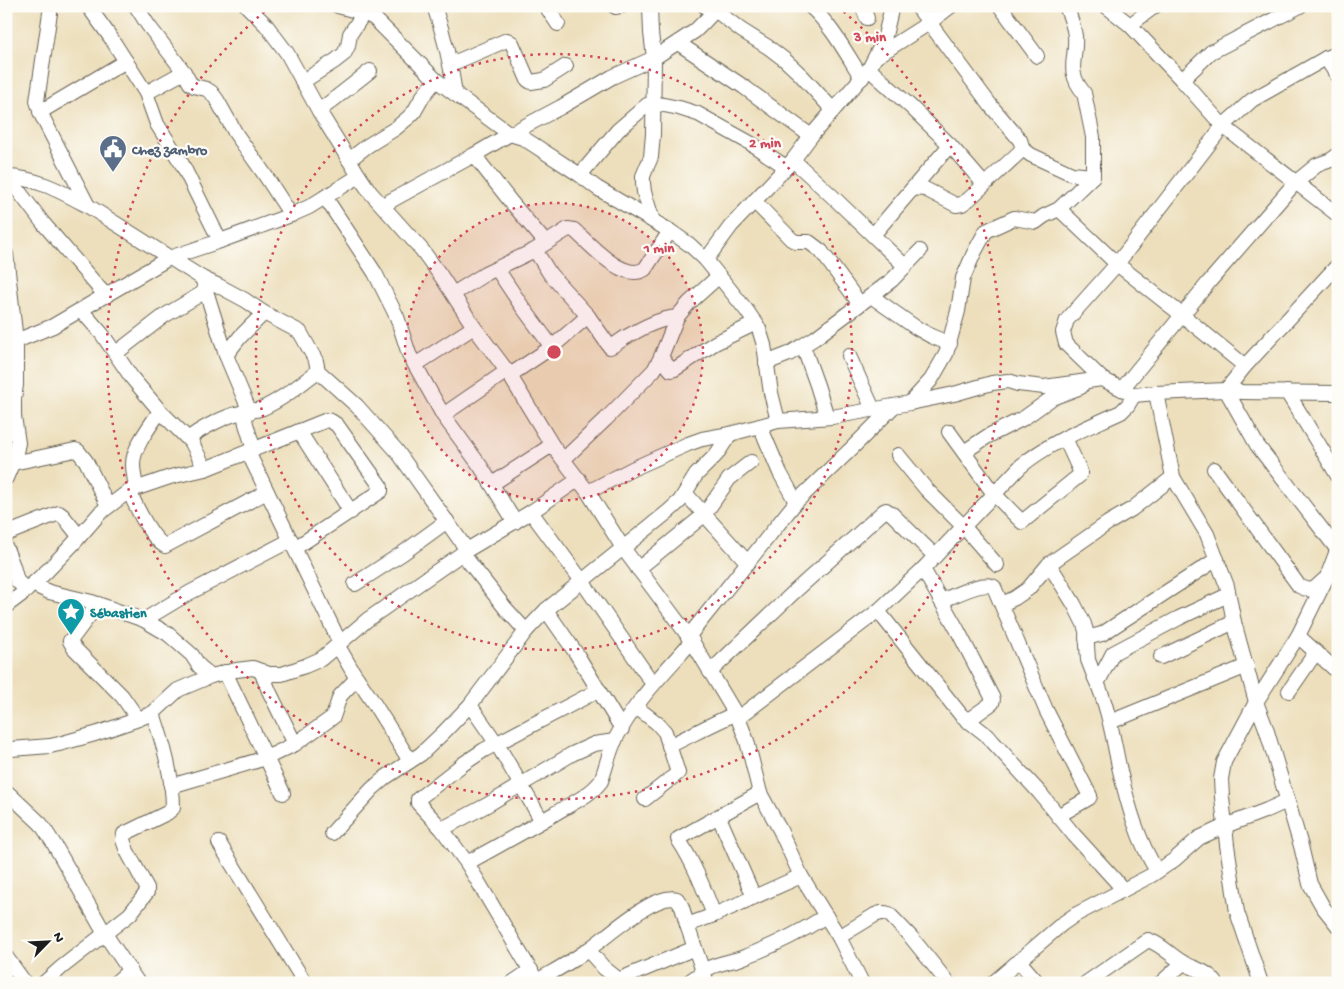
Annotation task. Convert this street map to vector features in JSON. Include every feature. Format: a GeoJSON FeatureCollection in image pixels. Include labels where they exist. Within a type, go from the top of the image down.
{"type":"FeatureCollection","features":[{"type":"Feature","properties":{"kind":"street"},"geometry":{"type":"LineString","coordinates":[[51,6],[37,101],[40,112],[88,206]]}},
{"type":"Feature","properties":{"kind":"street"},"geometry":{"type":"LineString","coordinates":[[88,6],[146,93],[157,124],[182,164],[220,241]]}},
{"type":"Feature","properties":{"kind":"street"},"geometry":{"type":"LineString","coordinates":[[136,6],[190,83],[194,86],[206,88],[217,100],[236,134],[291,215]]}},
{"type":"Feature","properties":{"kind":"street"},"geometry":{"type":"LineString","coordinates":[[247,6],[266,25],[287,53],[319,112],[370,192],[422,250],[509,373],[552,445],[579,479],[623,548],[690,639],[737,716],[760,793],[780,830],[801,876],[839,937],[861,982]]}},
{"type":"Feature","properties":{"kind":"street"},"geometry":{"type":"LineString","coordinates":[[338,6],[363,10],[383,26],[436,80],[455,94],[510,134],[523,138],[597,188],[670,231],[706,260],[756,323],[764,345],[771,393],[778,421]]}},
{"type":"Feature","properties":{"kind":"street"},"geometry":{"type":"LineString","coordinates":[[434,6],[451,64],[455,94]]}},
{"type":"Feature","properties":{"kind":"street"},"geometry":{"type":"LineString","coordinates":[[546,6],[558,24]]}},
{"type":"Feature","properties":{"kind":"street"},"geometry":{"type":"LineString","coordinates":[[614,6],[616,8],[621,6]]}},
{"type":"Feature","properties":{"kind":"street"},"geometry":{"type":"LineString","coordinates":[[650,6],[654,58],[653,134],[652,150],[643,183],[653,221]]}},
{"type":"Feature","properties":{"kind":"street"},"geometry":{"type":"LineString","coordinates":[[810,6],[836,36],[950,145],[984,184]]}},
{"type":"Feature","properties":{"kind":"street"},"geometry":{"type":"LineString","coordinates":[[706,260],[731,226],[789,163],[869,68],[884,40],[892,6]]}},
{"type":"Feature","properties":{"kind":"street"},"geometry":{"type":"LineString","coordinates":[[916,6],[991,106],[1020,140],[1023,148],[1031,155],[1072,174],[1093,176]]}},
{"type":"Feature","properties":{"kind":"street"},"geometry":{"type":"LineString","coordinates":[[869,68],[950,6]]}},
{"type":"Feature","properties":{"kind":"street"},"geometry":{"type":"LineString","coordinates":[[1000,6],[1037,56]]}},
{"type":"Feature","properties":{"kind":"street"},"geometry":{"type":"LineString","coordinates":[[910,403],[934,376],[946,354],[958,311],[963,278],[986,232],[1014,218],[1036,222],[1059,209],[1093,176],[1093,137],[1084,93],[1072,70],[1075,38],[1073,24],[1066,6]]}},
{"type":"Feature","properties":{"kind":"street"},"geometry":{"type":"LineString","coordinates":[[1106,6],[1130,25],[1223,126],[1295,183],[1338,214]]}},
{"type":"Feature","properties":{"kind":"street"},"geometry":{"type":"LineString","coordinates":[[1130,25],[1155,6]]}},
{"type":"Feature","properties":{"kind":"street"},"geometry":{"type":"LineString","coordinates":[[1182,80],[1211,52],[1300,6]]}},
{"type":"Feature","properties":{"kind":"street"},"geometry":{"type":"LineString","coordinates":[[383,205],[612,78],[654,58],[678,43],[706,21],[713,7],[785,60],[801,74],[833,110]]}},
{"type":"Feature","properties":{"kind":"street"},"geometry":{"type":"LineString","coordinates":[[302,82],[344,54],[348,46],[350,34],[363,10]]}},
{"type":"Feature","properties":{"kind":"street"},"geometry":{"type":"LineString","coordinates":[[451,64],[507,40],[512,43],[528,80],[531,82],[544,80],[566,66]]}},
{"type":"Feature","properties":{"kind":"street"},"geometry":{"type":"LineString","coordinates":[[678,43],[752,92],[811,136]]}},
{"type":"Feature","properties":{"kind":"street"},"geometry":{"type":"LineString","coordinates":[[1338,77],[1332,56],[1252,100],[1223,126],[1117,264],[1067,320],[1063,332],[1066,344],[1102,379],[1128,392],[1156,393],[1226,390],[1242,392],[1338,393]]}},
{"type":"Feature","properties":{"kind":"street"},"geometry":{"type":"LineString","coordinates":[[40,112],[126,61]]}},
{"type":"Feature","properties":{"kind":"street"},"geometry":{"type":"LineString","coordinates":[[319,112],[370,71]]}},
{"type":"Feature","properties":{"kind":"street"},"geometry":{"type":"LineString","coordinates":[[146,93],[184,72]]}},
{"type":"Feature","properties":{"kind":"street"},"geometry":{"type":"LineString","coordinates":[[349,160],[409,117],[436,80]]}},
{"type":"Feature","properties":{"kind":"street"},"geometry":{"type":"LineString","coordinates":[[580,175],[618,130],[647,105],[654,103],[680,108],[698,114],[789,163],[873,234],[905,266]]}},
{"type":"Feature","properties":{"kind":"street"},"geometry":{"type":"LineString","coordinates":[[873,234],[950,145]]}},
{"type":"Feature","properties":{"kind":"street"},"geometry":{"type":"LineString","coordinates":[[913,188],[925,189],[959,205],[969,199],[1023,148]]}},
{"type":"Feature","properties":{"kind":"street"},"geometry":{"type":"LineString","coordinates":[[669,746],[711,724],[737,716],[861,625],[923,569],[994,494],[1034,456],[1064,438],[1121,412],[1128,405],[1128,392],[1182,314],[1209,282],[1295,183],[1317,164],[1331,160],[1338,155]]}},
{"type":"Feature","properties":{"kind":"street"},"geometry":{"type":"LineString","coordinates":[[474,156],[511,202],[540,247],[550,274],[588,316],[611,347],[625,337],[654,323],[677,317]]}},
{"type":"Feature","properties":{"kind":"street"},"geometry":{"type":"LineString","coordinates":[[11,342],[53,326],[169,258],[291,215],[359,176]]}},
{"type":"Feature","properties":{"kind":"street"},"geometry":{"type":"LineString","coordinates":[[7,177],[33,181],[52,187],[88,206],[169,258],[204,284],[220,286],[300,332],[316,361],[318,370],[357,406],[397,451],[447,521],[465,552],[506,609],[526,631]]}},
{"type":"Feature","properties":{"kind":"street"},"geometry":{"type":"LineString","coordinates":[[7,177],[43,223],[106,296]]}},
{"type":"Feature","properties":{"kind":"street"},"geometry":{"type":"LineString","coordinates":[[325,197],[375,273],[397,317],[406,345],[415,364],[443,415],[492,484],[515,522]]}},
{"type":"Feature","properties":{"kind":"street"},"geometry":{"type":"LineString","coordinates":[[754,201],[791,239],[796,242],[809,242],[821,251],[866,300],[950,344]]}},
{"type":"Feature","properties":{"kind":"street"},"geometry":{"type":"LineString","coordinates":[[1059,209],[1117,264],[1182,314],[1244,366]]}},
{"type":"Feature","properties":{"kind":"street"},"geometry":{"type":"LineString","coordinates":[[453,294],[540,247],[565,230],[572,228],[608,260],[623,269],[638,272],[646,267],[670,231]]}},
{"type":"Feature","properties":{"kind":"street"},"geometry":{"type":"LineString","coordinates":[[766,363],[803,346],[892,280],[920,251]]}},
{"type":"Feature","properties":{"kind":"street"},"geometry":{"type":"LineString","coordinates":[[6,254],[11,342],[16,385],[14,416],[18,443],[13,463],[6,478]]}},
{"type":"Feature","properties":{"kind":"street"},"geometry":{"type":"LineString","coordinates":[[1226,390],[1244,366],[1338,265]]}},
{"type":"Feature","properties":{"kind":"street"},"geometry":{"type":"LineString","coordinates":[[497,269],[552,347]]}},
{"type":"Feature","properties":{"kind":"street"},"geometry":{"type":"LineString","coordinates":[[564,459],[654,370],[677,317],[719,276]]}},
{"type":"Feature","properties":{"kind":"street"},"geometry":{"type":"LineString","coordinates":[[116,354],[204,284]]}},
{"type":"Feature","properties":{"kind":"street"},"geometry":{"type":"LineString","coordinates":[[204,284],[226,355],[247,412],[246,424],[251,451],[267,492],[339,645],[357,678],[410,761]]}},
{"type":"Feature","properties":{"kind":"street"},"geometry":{"type":"LineString","coordinates":[[81,310],[102,334],[132,378],[160,411],[192,443],[205,469]]}},
{"type":"Feature","properties":{"kind":"street"},"geometry":{"type":"LineString","coordinates":[[226,355],[240,336],[264,313]]}},
{"type":"Feature","properties":{"kind":"street"},"geometry":{"type":"LineString","coordinates":[[443,415],[552,347],[588,316]]}},
{"type":"Feature","properties":{"kind":"street"},"geometry":{"type":"LineString","coordinates":[[661,357],[670,369],[673,370],[715,344],[756,323]]}},
{"type":"Feature","properties":{"kind":"street"},"geometry":{"type":"LineString","coordinates":[[415,364],[474,326]]}},
{"type":"Feature","properties":{"kind":"street"},"geometry":{"type":"LineString","coordinates":[[803,346],[827,417]]}},
{"type":"Feature","properties":{"kind":"street"},"geometry":{"type":"LineString","coordinates":[[849,356],[872,409]]}},
{"type":"Feature","properties":{"kind":"street"},"geometry":{"type":"LineString","coordinates":[[188,439],[208,425],[264,407],[318,370]]}},
{"type":"Feature","properties":{"kind":"street"},"geometry":{"type":"LineString","coordinates":[[588,492],[674,450],[702,439],[730,434],[778,421],[827,417],[894,406],[1006,381],[1044,386],[1102,379]]}},
{"type":"Feature","properties":{"kind":"street"},"geometry":{"type":"LineString","coordinates":[[964,452],[988,436],[1024,418],[1052,398],[1102,379]]}},
{"type":"Feature","properties":{"kind":"street"},"geometry":{"type":"LineString","coordinates":[[1226,390],[1257,445],[1338,549],[1327,577],[1298,636],[1256,702],[1224,762],[1221,779],[1225,826],[1237,912],[1261,983]]}},
{"type":"Feature","properties":{"kind":"street"},"geometry":{"type":"LineString","coordinates":[[1287,392],[1338,476]]}},
{"type":"Feature","properties":{"kind":"street"},"geometry":{"type":"LineString","coordinates":[[1156,393],[1173,477],[1207,534],[1224,577],[1256,702],[1266,728],[1310,884],[1323,907],[1338,926]]}},
{"type":"Feature","properties":{"kind":"street"},"geometry":{"type":"LineString","coordinates":[[467,863],[574,802],[597,785],[618,735],[653,684],[796,502],[894,406]]}},
{"type":"Feature","properties":{"kind":"street"},"geometry":{"type":"LineString","coordinates":[[160,411],[134,456],[132,489],[147,526],[165,546],[267,492]]}},
{"type":"Feature","properties":{"kind":"street"},"geometry":{"type":"LineString","coordinates":[[6,606],[47,571],[95,517],[132,489],[170,477],[205,469],[327,420],[337,425],[381,487],[381,491],[351,512],[293,544],[189,593],[144,620]]}},
{"type":"Feature","properties":{"kind":"street"},"geometry":{"type":"LineString","coordinates":[[760,426],[780,473],[796,502]]}},
{"type":"Feature","properties":{"kind":"street"},"geometry":{"type":"LineString","coordinates":[[299,431],[351,512]]}},
{"type":"Feature","properties":{"kind":"street"},"geometry":{"type":"LineString","coordinates":[[949,432],[994,494],[1022,522],[1080,475],[1080,471],[1064,438]]}},
{"type":"Feature","properties":{"kind":"street"},"geometry":{"type":"LineString","coordinates":[[332,833],[372,789],[386,777],[421,754],[470,705],[526,631],[546,610],[680,501],[696,475],[716,456],[730,434]]}},
{"type":"Feature","properties":{"kind":"street"},"geometry":{"type":"LineString","coordinates":[[492,484],[552,445]]}},
{"type":"Feature","properties":{"kind":"street"},"geometry":{"type":"LineString","coordinates":[[13,463],[75,450],[78,451],[86,461],[108,506]]}},
{"type":"Feature","properties":{"kind":"street"},"geometry":{"type":"LineString","coordinates":[[898,455],[926,488],[964,526],[997,565]]}},
{"type":"Feature","properties":{"kind":"street"},"geometry":{"type":"LineString","coordinates":[[638,569],[704,515],[729,478],[750,462]]}},
{"type":"Feature","properties":{"kind":"street"},"geometry":{"type":"LineString","coordinates":[[1214,470],[1299,586],[1306,590],[1313,590],[1327,577]]}},
{"type":"Feature","properties":{"kind":"street"},"geometry":{"type":"LineString","coordinates":[[1002,604],[1028,589],[1050,564],[1132,508],[1173,477]]}},
{"type":"Feature","properties":{"kind":"street"},"geometry":{"type":"LineString","coordinates":[[6,751],[59,744],[138,719],[153,713],[178,690],[211,676],[253,668],[269,674],[282,674],[321,659],[367,620],[492,534],[531,512],[579,479]]}},
{"type":"Feature","properties":{"kind":"street"},"geometry":{"type":"LineString","coordinates":[[686,494],[748,563]]}},
{"type":"Feature","properties":{"kind":"street"},"geometry":{"type":"LineString","coordinates":[[710,672],[793,593],[884,511],[886,510],[892,514],[935,556]]}},
{"type":"Feature","properties":{"kind":"street"},"geometry":{"type":"LineString","coordinates":[[531,512],[582,581],[653,684]]}},
{"type":"Feature","properties":{"kind":"street"},"geometry":{"type":"LineString","coordinates":[[6,534],[59,513],[79,536]]}},
{"type":"Feature","properties":{"kind":"street"},"geometry":{"type":"LineString","coordinates":[[355,584],[447,521]]}},
{"type":"Feature","properties":{"kind":"street"},"geometry":{"type":"LineString","coordinates":[[6,548],[17,581],[29,587],[67,597],[88,600],[144,620],[168,634],[192,655],[199,666],[211,676]]}},
{"type":"Feature","properties":{"kind":"street"},"geometry":{"type":"LineString","coordinates":[[1086,638],[1102,634],[1217,559]]}},
{"type":"Feature","properties":{"kind":"street"},"geometry":{"type":"LineString","coordinates":[[1050,564],[1084,624],[1088,660],[1104,699],[1129,805],[1146,850],[1158,871]]}},
{"type":"Feature","properties":{"kind":"street"},"geometry":{"type":"LineString","coordinates":[[923,569],[993,699],[992,703],[967,720]]}},
{"type":"Feature","properties":{"kind":"street"},"geometry":{"type":"LineString","coordinates":[[941,601],[979,586],[994,587],[1046,710],[1090,796],[1058,816]]}},
{"type":"Feature","properties":{"kind":"street"},"geometry":{"type":"LineString","coordinates":[[1096,678],[1100,678],[1112,654],[1116,651],[1228,595]]}},
{"type":"Feature","properties":{"kind":"street"},"geometry":{"type":"LineString","coordinates":[[98,604],[76,632],[70,643],[122,696],[138,719]]}},
{"type":"Feature","properties":{"kind":"street"},"geometry":{"type":"LineString","coordinates":[[546,610],[576,653],[598,690],[618,735]]}},
{"type":"Feature","properties":{"kind":"street"},"geometry":{"type":"LineString","coordinates":[[878,611],[942,692],[967,720],[988,736],[1123,890]]}},
{"type":"Feature","properties":{"kind":"street"},"geometry":{"type":"LineString","coordinates":[[1161,657],[1234,622]]}},
{"type":"Feature","properties":{"kind":"street"},"geometry":{"type":"LineString","coordinates":[[1298,636],[1338,672]]}},
{"type":"Feature","properties":{"kind":"street"},"geometry":{"type":"LineString","coordinates":[[1289,691],[1316,652]]}},
{"type":"Feature","properties":{"kind":"street"},"geometry":{"type":"LineString","coordinates":[[1110,722],[1248,666]]}},
{"type":"Feature","properties":{"kind":"street"},"geometry":{"type":"LineString","coordinates":[[261,671],[269,692],[295,744]]}},
{"type":"Feature","properties":{"kind":"street"},"geometry":{"type":"LineString","coordinates":[[225,672],[283,793]]}},
{"type":"Feature","properties":{"kind":"street"},"geometry":{"type":"LineString","coordinates":[[171,786],[266,758],[295,744],[333,717],[340,696],[357,678]]}},
{"type":"Feature","properties":{"kind":"street"},"geometry":{"type":"LineString","coordinates":[[535,978],[467,863],[442,829],[417,801],[462,764],[598,690]]}},
{"type":"Feature","properties":{"kind":"street"},"geometry":{"type":"LineString","coordinates":[[470,705],[497,744],[542,820]]}},
{"type":"Feature","properties":{"kind":"street"},"geometry":{"type":"LineString","coordinates":[[636,707],[662,728],[667,735],[678,773],[645,799]]}},
{"type":"Feature","properties":{"kind":"street"},"geometry":{"type":"LineString","coordinates":[[44,983],[62,966],[130,914],[148,891],[123,840],[124,836],[171,811],[173,807],[163,745],[153,713]]}},
{"type":"Feature","properties":{"kind":"street"},"geometry":{"type":"LineString","coordinates":[[442,829],[585,748],[618,735]]}},
{"type":"Feature","properties":{"kind":"street"},"geometry":{"type":"LineString","coordinates":[[7,792],[41,824],[105,934],[138,983]]}},
{"type":"Feature","properties":{"kind":"street"},"geometry":{"type":"LineString","coordinates":[[714,915],[695,869],[678,839],[760,793]]}},
{"type":"Feature","properties":{"kind":"street"},"geometry":{"type":"LineString","coordinates":[[993,983],[1062,924],[1075,915],[1158,871],[1199,838],[1287,801]]}},
{"type":"Feature","properties":{"kind":"street"},"geometry":{"type":"LineString","coordinates":[[719,817],[754,897]]}},
{"type":"Feature","properties":{"kind":"street"},"geometry":{"type":"LineString","coordinates":[[219,843],[306,983]]}},
{"type":"Feature","properties":{"kind":"street"},"geometry":{"type":"LineString","coordinates":[[687,925],[801,876]]}},
{"type":"Feature","properties":{"kind":"street"},"geometry":{"type":"LineString","coordinates":[[512,983],[535,978],[588,950],[643,909],[665,898],[672,897],[677,899],[682,907],[705,977]]}},
{"type":"Feature","properties":{"kind":"street"},"geometry":{"type":"LineString","coordinates":[[839,937],[875,915],[882,912],[888,914],[911,938],[948,983]]}},
{"type":"Feature","properties":{"kind":"street"},"geometry":{"type":"LineString","coordinates":[[705,977],[712,966],[738,959],[778,942],[826,916]]}},
{"type":"Feature","properties":{"kind":"street"},"geometry":{"type":"LineString","coordinates":[[1086,983],[1148,940],[1156,943],[1183,963],[1202,971],[1216,983]]}},
{"type":"Feature","properties":{"kind":"street"},"geometry":{"type":"LineString","coordinates":[[588,950],[617,982],[694,948]]}},
{"type":"Feature","properties":{"kind":"street"},"geometry":{"type":"LineString","coordinates":[[6,958],[11,973],[25,983]]}},
{"type":"Feature","properties":{"kind":"street"},"geometry":{"type":"LineString","coordinates":[[1019,960],[1038,983]]}},
{"type":"Feature","properties":{"kind":"street"},"geometry":{"type":"LineString","coordinates":[[1161,983],[1183,963]]}},
{"type":"Feature","properties":{"kind":"street"},"geometry":{"type":"LineString","coordinates":[[115,983],[130,970]]}},
{"type":"Feature","properties":{"kind":"street"},"geometry":{"type":"LineString","coordinates":[[687,983],[696,978],[705,977]]}},
{"type":"Feature","properties":{"kind":"place","name":"Chez zambro"},"geometry":{"type":"Point","coordinates":[113,173]}},
{"type":"Feature","properties":{"kind":"place","name":"Sébastien"},"geometry":{"type":"Point","coordinates":[71,636]}}]}
